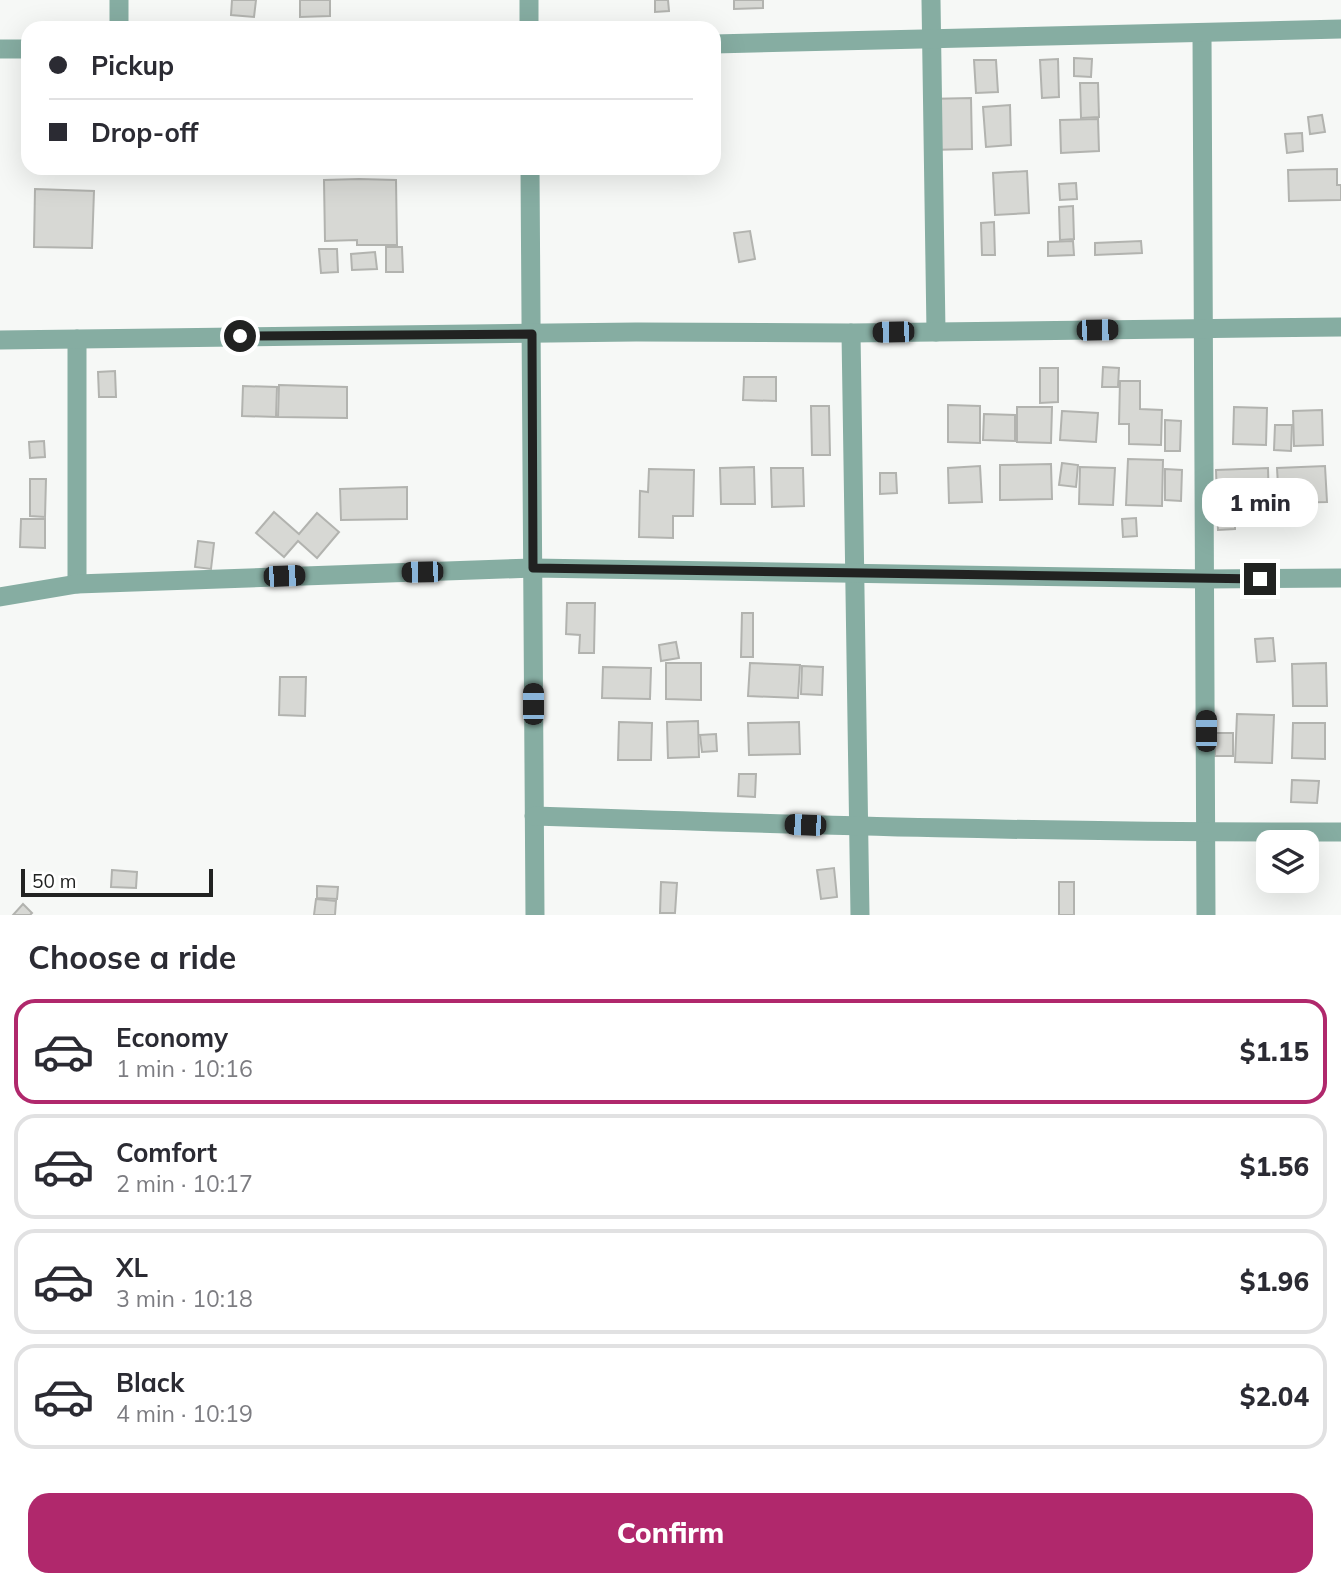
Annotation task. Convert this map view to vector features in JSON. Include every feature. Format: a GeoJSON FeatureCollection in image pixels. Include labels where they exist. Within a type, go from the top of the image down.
{"type":"FeatureCollection","features":[{"type":"Feature","properties":{"kind":"street"},"geometry":{"type":"LineString","coordinates":[[119,0],[119,21]]}},
{"type":"Feature","properties":{"kind":"street"},"geometry":{"type":"LineString","coordinates":[[529,0],[529,21]]}},
{"type":"Feature","properties":{"kind":"street"},"geometry":{"type":"LineString","coordinates":[[931,0],[936,332]]}},
{"type":"Feature","properties":{"kind":"street"},"geometry":{"type":"LineString","coordinates":[[721,44],[1341,29]]}},
{"type":"Feature","properties":{"kind":"street"},"geometry":{"type":"LineString","coordinates":[[1202,34],[1206,915]]}},
{"type":"Feature","properties":{"kind":"street"},"geometry":{"type":"LineString","coordinates":[[0,49],[21,50]]}},
{"type":"Feature","properties":{"kind":"street"},"geometry":{"type":"LineString","coordinates":[[530,175],[535,915]]}},
{"type":"Feature","properties":{"kind":"street"},"geometry":{"type":"LineString","coordinates":[[0,340],[1341,327]]}},
{"type":"Feature","properties":{"kind":"street"},"geometry":{"type":"LineString","coordinates":[[851,333],[860,915]]}},
{"type":"Feature","properties":{"kind":"street"},"geometry":{"type":"LineString","coordinates":[[77,339],[77,584]]}},
{"type":"Feature","properties":{"kind":"street"},"geometry":{"type":"LineString","coordinates":[[0,597],[77,584],[533,568],[1205,579],[1341,578]]}},
{"type":"Feature","properties":{"kind":"street"},"geometry":{"type":"LineString","coordinates":[[534,816],[860,827],[1341,832]]}},
{"type":"Feature","properties":{"kind":"building"},"geometry":{"type":"Polygon","coordinates":[[[232,0],[256,0],[254,17],[231,15],[232,0]]]}},
{"type":"Feature","properties":{"kind":"building"},"geometry":{"type":"Polygon","coordinates":[[[300,0],[330,0],[330,16],[300,17],[300,0]]]}},
{"type":"Feature","properties":{"kind":"building"},"geometry":{"type":"Polygon","coordinates":[[[655,0],[668,0],[669,11],[655,12],[655,0]]]}},
{"type":"Feature","properties":{"kind":"building"},"geometry":{"type":"Polygon","coordinates":[[[734,0],[763,0],[763,8],[734,9],[734,0]]]}},
{"type":"Feature","properties":{"kind":"building"},"geometry":{"type":"Polygon","coordinates":[[[1074,58],[1092,59],[1091,77],[1074,76],[1074,58]]]}},
{"type":"Feature","properties":{"kind":"building"},"geometry":{"type":"Polygon","coordinates":[[[1058,59],[1059,97],[1042,98],[1040,60],[1058,59]]]}},
{"type":"Feature","properties":{"kind":"building"},"geometry":{"type":"Polygon","coordinates":[[[974,60],[996,60],[998,92],[976,93],[974,60]]]}},
{"type":"Feature","properties":{"kind":"building"},"geometry":{"type":"Polygon","coordinates":[[[1080,83],[1098,83],[1099,117],[1081,118],[1080,83]]]}},
{"type":"Feature","properties":{"kind":"building"},"geometry":{"type":"Polygon","coordinates":[[[971,98],[972,149],[928,150],[926,99],[971,98]]]}},
{"type":"Feature","properties":{"kind":"building"},"geometry":{"type":"Polygon","coordinates":[[[1010,105],[1011,145],[986,147],[983,107],[1010,105]]]}},
{"type":"Feature","properties":{"kind":"building"},"geometry":{"type":"Polygon","coordinates":[[[1322,115],[1325,132],[1310,134],[1308,117],[1322,115]]]}},
{"type":"Feature","properties":{"kind":"building"},"geometry":{"type":"Polygon","coordinates":[[[1098,119],[1099,151],[1061,153],[1060,120],[1098,119]]]}},
{"type":"Feature","properties":{"kind":"building"},"geometry":{"type":"Polygon","coordinates":[[[1302,133],[1303,151],[1287,153],[1285,134],[1302,133]]]}},
{"type":"Feature","properties":{"kind":"building"},"geometry":{"type":"Polygon","coordinates":[[[1337,169],[1341,200],[1289,201],[1288,170],[1337,169]]]}},
{"type":"Feature","properties":{"kind":"building"},"geometry":{"type":"Polygon","coordinates":[[[1027,171],[1029,213],[995,215],[993,173],[1027,171]]]}},
{"type":"Feature","properties":{"kind":"building"},"geometry":{"type":"Polygon","coordinates":[[[324,180],[396,180],[397,245],[357,245],[357,240],[325,241],[324,180]]]}},
{"type":"Feature","properties":{"kind":"building"},"geometry":{"type":"Polygon","coordinates":[[[1076,183],[1077,199],[1060,200],[1059,184],[1076,183]]]}},
{"type":"Feature","properties":{"kind":"building"},"geometry":{"type":"Polygon","coordinates":[[[35,189],[94,191],[92,248],[34,247],[35,189]]]}},
{"type":"Feature","properties":{"kind":"building"},"geometry":{"type":"Polygon","coordinates":[[[1073,206],[1074,239],[1060,240],[1059,207],[1073,206]]]}},
{"type":"Feature","properties":{"kind":"building"},"geometry":{"type":"Polygon","coordinates":[[[994,222],[995,255],[982,255],[981,223],[994,222]]]}},
{"type":"Feature","properties":{"kind":"building"},"geometry":{"type":"Polygon","coordinates":[[[750,231],[755,259],[739,262],[734,233],[750,231]]]}},
{"type":"Feature","properties":{"kind":"building"},"geometry":{"type":"Polygon","coordinates":[[[1073,241],[1074,255],[1048,256],[1048,242],[1073,241]]]}},
{"type":"Feature","properties":{"kind":"building"},"geometry":{"type":"Polygon","coordinates":[[[1141,241],[1142,253],[1095,255],[1095,243],[1141,241]]]}},
{"type":"Feature","properties":{"kind":"building"},"geometry":{"type":"Polygon","coordinates":[[[386,247],[402,247],[403,272],[386,272],[386,247]]]}},
{"type":"Feature","properties":{"kind":"building"},"geometry":{"type":"Polygon","coordinates":[[[319,249],[337,249],[338,272],[321,273],[319,249]]]}},
{"type":"Feature","properties":{"kind":"building"},"geometry":{"type":"Polygon","coordinates":[[[375,252],[377,269],[352,270],[351,254],[375,252]]]}},
{"type":"Feature","properties":{"kind":"building"},"geometry":{"type":"Polygon","coordinates":[[[1103,367],[1119,368],[1118,387],[1102,387],[1103,367]]]}},
{"type":"Feature","properties":{"kind":"building"},"geometry":{"type":"Polygon","coordinates":[[[1040,368],[1058,368],[1058,402],[1040,403],[1040,368]]]}},
{"type":"Feature","properties":{"kind":"building"},"geometry":{"type":"Polygon","coordinates":[[[115,371],[116,397],[99,397],[98,372],[115,371]]]}},
{"type":"Feature","properties":{"kind":"building"},"geometry":{"type":"Polygon","coordinates":[[[744,377],[776,377],[776,401],[743,400],[744,377]]]}},
{"type":"Feature","properties":{"kind":"building"},"geometry":{"type":"Polygon","coordinates":[[[1120,381],[1140,381],[1140,409],[1162,410],[1161,445],[1129,444],[1129,424],[1119,424],[1120,381]]]}},
{"type":"Feature","properties":{"kind":"building"},"geometry":{"type":"Polygon","coordinates":[[[279,385],[347,387],[347,418],[278,417],[279,385]]]}},
{"type":"Feature","properties":{"kind":"building"},"geometry":{"type":"Polygon","coordinates":[[[243,386],[277,387],[276,417],[242,416],[243,386]]]}},
{"type":"Feature","properties":{"kind":"building"},"geometry":{"type":"Polygon","coordinates":[[[948,405],[980,406],[980,443],[948,442],[948,405]]]}},
{"type":"Feature","properties":{"kind":"building"},"geometry":{"type":"Polygon","coordinates":[[[811,406],[829,406],[830,455],[812,455],[811,406]]]}},
{"type":"Feature","properties":{"kind":"building"},"geometry":{"type":"Polygon","coordinates":[[[1017,407],[1052,407],[1051,443],[1017,442],[1017,407]]]}},
{"type":"Feature","properties":{"kind":"building"},"geometry":{"type":"Polygon","coordinates":[[[1234,407],[1267,408],[1266,445],[1233,444],[1234,407]]]}},
{"type":"Feature","properties":{"kind":"building"},"geometry":{"type":"Polygon","coordinates":[[[1322,410],[1323,445],[1294,446],[1293,411],[1322,410]]]}},
{"type":"Feature","properties":{"kind":"building"},"geometry":{"type":"Polygon","coordinates":[[[1062,411],[1098,413],[1096,442],[1060,440],[1062,411]]]}},
{"type":"Feature","properties":{"kind":"building"},"geometry":{"type":"Polygon","coordinates":[[[984,414],[1015,415],[1015,441],[983,440],[984,414]]]}},
{"type":"Feature","properties":{"kind":"building"},"geometry":{"type":"Polygon","coordinates":[[[1165,420],[1181,421],[1180,451],[1165,451],[1165,420]]]}},
{"type":"Feature","properties":{"kind":"building"},"geometry":{"type":"Polygon","coordinates":[[[1275,425],[1292,425],[1291,451],[1274,450],[1275,425]]]}},
{"type":"Feature","properties":{"kind":"building"},"geometry":{"type":"Polygon","coordinates":[[[44,441],[45,457],[30,458],[29,442],[44,441]]]}},
{"type":"Feature","properties":{"kind":"building"},"geometry":{"type":"Polygon","coordinates":[[[1128,459],[1163,460],[1162,506],[1126,505],[1128,459]]]}},
{"type":"Feature","properties":{"kind":"building"},"geometry":{"type":"Polygon","coordinates":[[[1062,463],[1078,465],[1076,487],[1059,485],[1062,463]]]}},
{"type":"Feature","properties":{"kind":"building"},"geometry":{"type":"Polygon","coordinates":[[[1051,464],[1052,499],[1000,500],[1000,465],[1051,464]]]}},
{"type":"Feature","properties":{"kind":"building"},"geometry":{"type":"Polygon","coordinates":[[[980,466],[982,502],[949,503],[948,468],[980,466]]]}},
{"type":"Feature","properties":{"kind":"building"},"geometry":{"type":"Polygon","coordinates":[[[1325,466],[1327,502],[1279,503],[1277,468],[1325,466]]]}},
{"type":"Feature","properties":{"kind":"building"},"geometry":{"type":"Polygon","coordinates":[[[754,467],[755,504],[721,504],[720,468],[754,467]]]}},
{"type":"Feature","properties":{"kind":"building"},"geometry":{"type":"Polygon","coordinates":[[[1080,467],[1115,468],[1113,505],[1079,504],[1080,467]]]}},
{"type":"Feature","properties":{"kind":"building"},"geometry":{"type":"Polygon","coordinates":[[[771,468],[803,468],[804,506],[772,507],[771,468]]]}},
{"type":"Feature","properties":{"kind":"building"},"geometry":{"type":"Polygon","coordinates":[[[1268,468],[1269,506],[1235,507],[1235,529],[1218,530],[1216,470],[1268,468]]]}},
{"type":"Feature","properties":{"kind":"building"},"geometry":{"type":"Polygon","coordinates":[[[649,469],[694,470],[693,516],[673,516],[673,538],[639,537],[640,491],[648,492],[649,469]]]}},
{"type":"Feature","properties":{"kind":"building"},"geometry":{"type":"Polygon","coordinates":[[[1165,469],[1182,470],[1181,501],[1165,500],[1165,469]]]}},
{"type":"Feature","properties":{"kind":"building"},"geometry":{"type":"Polygon","coordinates":[[[880,473],[896,473],[897,493],[880,494],[880,473]]]}},
{"type":"Feature","properties":{"kind":"building"},"geometry":{"type":"Polygon","coordinates":[[[30,479],[46,479],[45,517],[30,516],[30,479]]]}},
{"type":"Feature","properties":{"kind":"building"},"geometry":{"type":"Polygon","coordinates":[[[407,487],[407,519],[341,520],[340,489],[407,487]]]}},
{"type":"Feature","properties":{"kind":"building"},"geometry":{"type":"Polygon","coordinates":[[[274,512],[299,534],[317,513],[339,532],[317,558],[298,541],[284,557],[256,533],[274,512]]]}},
{"type":"Feature","properties":{"kind":"building"},"geometry":{"type":"Polygon","coordinates":[[[1136,518],[1137,536],[1123,537],[1122,519],[1136,518]]]}},
{"type":"Feature","properties":{"kind":"building"},"geometry":{"type":"Polygon","coordinates":[[[21,519],[45,519],[45,548],[20,547],[21,519]]]}},
{"type":"Feature","properties":{"kind":"building"},"geometry":{"type":"Polygon","coordinates":[[[198,541],[214,543],[211,569],[195,567],[198,541]]]}},
{"type":"Feature","properties":{"kind":"building"},"geometry":{"type":"Polygon","coordinates":[[[567,603],[595,603],[594,653],[579,653],[580,635],[566,634],[567,603]]]}},
{"type":"Feature","properties":{"kind":"building"},"geometry":{"type":"Polygon","coordinates":[[[742,613],[753,613],[753,657],[741,657],[742,613]]]}},
{"type":"Feature","properties":{"kind":"building"},"geometry":{"type":"Polygon","coordinates":[[[1273,638],[1275,661],[1257,662],[1255,639],[1273,638]]]}},
{"type":"Feature","properties":{"kind":"building"},"geometry":{"type":"Polygon","coordinates":[[[676,642],[679,658],[661,661],[659,645],[676,642]]]}},
{"type":"Feature","properties":{"kind":"building"},"geometry":{"type":"Polygon","coordinates":[[[666,663],[701,663],[701,700],[666,699],[666,663]]]}},
{"type":"Feature","properties":{"kind":"building"},"geometry":{"type":"Polygon","coordinates":[[[750,663],[800,665],[798,698],[748,696],[750,663]]]}},
{"type":"Feature","properties":{"kind":"building"},"geometry":{"type":"Polygon","coordinates":[[[1326,663],[1327,706],[1293,706],[1292,664],[1326,663]]]}},
{"type":"Feature","properties":{"kind":"building"},"geometry":{"type":"Polygon","coordinates":[[[802,666],[823,667],[822,695],[801,694],[802,666]]]}},
{"type":"Feature","properties":{"kind":"building"},"geometry":{"type":"Polygon","coordinates":[[[603,667],[651,668],[650,699],[602,698],[603,667]]]}},
{"type":"Feature","properties":{"kind":"building"},"geometry":{"type":"Polygon","coordinates":[[[280,677],[306,677],[305,716],[279,715],[280,677]]]}},
{"type":"Feature","properties":{"kind":"building"},"geometry":{"type":"Polygon","coordinates":[[[1237,714],[1274,715],[1272,763],[1235,762],[1237,714]]]}},
{"type":"Feature","properties":{"kind":"building"},"geometry":{"type":"Polygon","coordinates":[[[698,721],[699,757],[668,758],[667,722],[698,721]]]}},
{"type":"Feature","properties":{"kind":"building"},"geometry":{"type":"Polygon","coordinates":[[[619,722],[652,723],[651,760],[618,760],[619,722]]]}},
{"type":"Feature","properties":{"kind":"building"},"geometry":{"type":"Polygon","coordinates":[[[799,722],[800,754],[749,755],[748,723],[799,722]]]}},
{"type":"Feature","properties":{"kind":"building"},"geometry":{"type":"Polygon","coordinates":[[[1293,723],[1325,723],[1325,759],[1292,758],[1293,723]]]}},
{"type":"Feature","properties":{"kind":"building"},"geometry":{"type":"Polygon","coordinates":[[[1215,733],[1233,733],[1233,756],[1215,756],[1215,733]]]}},
{"type":"Feature","properties":{"kind":"building"},"geometry":{"type":"Polygon","coordinates":[[[716,734],[717,751],[702,752],[700,735],[716,734]]]}},
{"type":"Feature","properties":{"kind":"building"},"geometry":{"type":"Polygon","coordinates":[[[739,774],[756,774],[755,797],[738,796],[739,774]]]}},
{"type":"Feature","properties":{"kind":"building"},"geometry":{"type":"Polygon","coordinates":[[[1292,780],[1319,781],[1317,803],[1291,802],[1292,780]]]}},
{"type":"Feature","properties":{"kind":"building"},"geometry":{"type":"Polygon","coordinates":[[[834,868],[837,897],[821,899],[817,870],[834,868]]]}},
{"type":"Feature","properties":{"kind":"building"},"geometry":{"type":"Polygon","coordinates":[[[112,870],[137,872],[136,888],[111,887],[112,870]]]}},
{"type":"Feature","properties":{"kind":"building"},"geometry":{"type":"Polygon","coordinates":[[[661,882],[677,883],[675,913],[660,913],[661,882]]]}},
{"type":"Feature","properties":{"kind":"building"},"geometry":{"type":"Polygon","coordinates":[[[1059,882],[1074,882],[1074,915],[1059,915],[1059,882]]]}},
{"type":"Feature","properties":{"kind":"building"},"geometry":{"type":"Polygon","coordinates":[[[317,886],[338,887],[337,899],[317,898],[317,886]]]}},
{"type":"Feature","properties":{"kind":"building"},"geometry":{"type":"Polygon","coordinates":[[[316,899],[336,901],[335,915],[314,915],[316,899]]]}},
{"type":"Feature","properties":{"kind":"building"},"geometry":{"type":"Polygon","coordinates":[[[23,904],[32,913],[13,915],[23,904]]]}},
{"type":"Feature","properties":{"kind":"route"},"geometry":{"type":"LineString","coordinates":[[240,336],[532,334],[533,568],[1260,579]]}}]}
